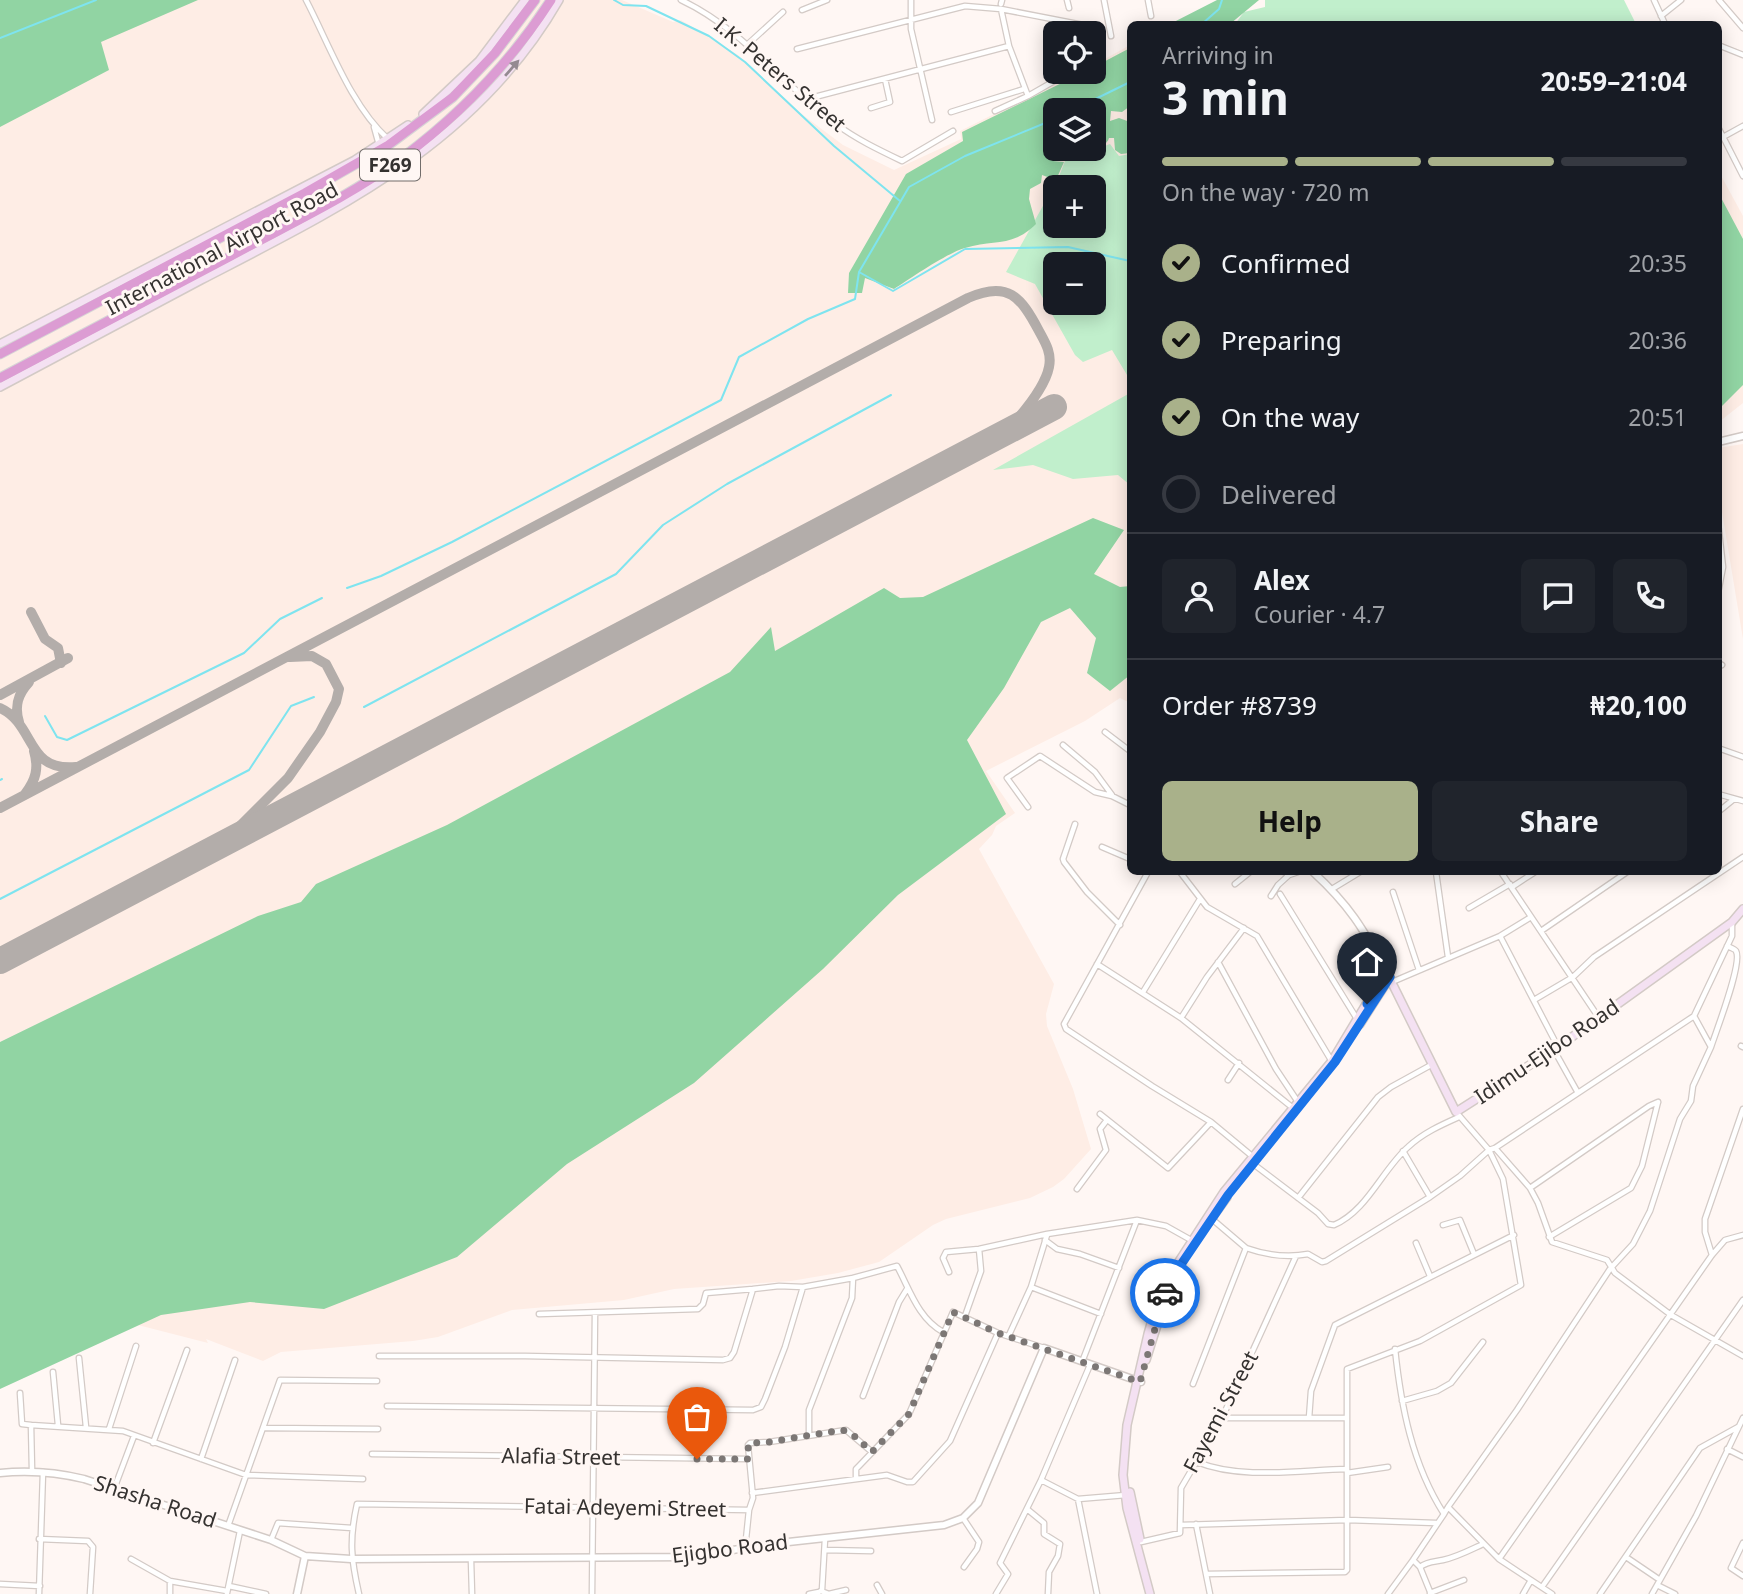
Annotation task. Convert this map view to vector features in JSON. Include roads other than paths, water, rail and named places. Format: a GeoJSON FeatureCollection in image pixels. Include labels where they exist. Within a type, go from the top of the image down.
{"type":"FeatureCollection","features":[{"type":"Feature","properties":{"kind":"highway","name":"International Airport Road"},"geometry":{"type":"LineString","coordinates":[[0,354],[347,170],[414,128],[453,97],[495,53],[535,0]]}},
{"type":"Feature","properties":{"kind":"highway","name":"International Airport Road"},"geometry":{"type":"LineString","coordinates":[[0,378],[189,280],[351,191],[402,158],[450,119],[485,85],[520,44],[551,0]]}},
{"type":"Feature","properties":{"kind":"main road","name":"International Airport Road"},"geometry":{"type":"LineString","coordinates":[[0,344],[209,237],[379,145],[430,108],[456,85],[492,46],[525,0]]}},
{"type":"Feature","properties":{"kind":"main road","name":"International Airport Road"},"geometry":{"type":"LineString","coordinates":[[0,387],[272,243],[400,170],[447,134],[493,90],[525,53],[559,0]]}},
{"type":"Feature","properties":{"kind":"main road","name":"Idimu-Ejibo Road"},"geometry":{"type":"LineString","coordinates":[[1389,977],[1458,1115],[1732,922],[1743,909]]}},
{"type":"Feature","properties":{"kind":"main road"},"geometry":{"type":"LineString","coordinates":[[1152,1594],[1123,1475],[1127,1425],[1161,1289],[1191,1240],[1295,1105],[1308,1094],[1339,1054],[1357,1020],[1389,977]]}},
{"type":"Feature","properties":{"kind":"main road"},"geometry":{"type":"LineString","coordinates":[[1152,1594],[1128,1475],[1138,1382],[1166,1290],[1194,1243],[1252,1160],[1339,1054],[1389,977]]}},
{"type":"Feature","properties":{"kind":"street"},"geometry":{"type":"LineString","coordinates":[[306,0],[350,87],[374,127],[379,145]]}},
{"type":"Feature","properties":{"kind":"street","name":"I.K. Peters Street"},"geometry":{"type":"LineString","coordinates":[[681,0],[748,44],[835,124],[866,144],[902,161],[953,131]]}},
{"type":"Feature","properties":{"kind":"street"},"geometry":{"type":"LineString","coordinates":[[802,10],[827,0]]}},
{"type":"Feature","properties":{"kind":"street"},"geometry":{"type":"LineString","coordinates":[[911,0],[911,29],[931,117]]}},
{"type":"Feature","properties":{"kind":"street"},"geometry":{"type":"LineString","coordinates":[[1067,0],[1069,8]]}},
{"type":"Feature","properties":{"kind":"street"},"geometry":{"type":"LineString","coordinates":[[1104,0],[1111,36]]}},
{"type":"Feature","properties":{"kind":"street"},"geometry":{"type":"LineString","coordinates":[[1148,0],[1152,16]]}},
{"type":"Feature","properties":{"kind":"street"},"geometry":{"type":"LineString","coordinates":[[1654,0],[1664,21]]}},
{"type":"Feature","properties":{"kind":"street"},"geometry":{"type":"LineString","coordinates":[[1661,16],[1681,0]]}},
{"type":"Feature","properties":{"kind":"street"},"geometry":{"type":"LineString","coordinates":[[1719,0],[1743,28]]}},
{"type":"Feature","properties":{"kind":"street"},"geometry":{"type":"LineString","coordinates":[[1001,4],[1009,47],[1028,96]]}},
{"type":"Feature","properties":{"kind":"street"},"geometry":{"type":"LineString","coordinates":[[797,48],[965,6],[1001,4],[1070,21]]}},
{"type":"Feature","properties":{"kind":"street"},"geometry":{"type":"LineString","coordinates":[[748,44],[783,12]]}},
{"type":"Feature","properties":{"kind":"street"},"geometry":{"type":"LineString","coordinates":[[807,99],[1009,47]]}},
{"type":"Feature","properties":{"kind":"street"},"geometry":{"type":"LineString","coordinates":[[1722,47],[1743,55]]}},
{"type":"Feature","properties":{"kind":"street"},"geometry":{"type":"LineString","coordinates":[[871,108],[890,102],[888,78]]}},
{"type":"Feature","properties":{"kind":"street"},"geometry":{"type":"LineString","coordinates":[[995,111],[1049,84]]}},
{"type":"Feature","properties":{"kind":"street"},"geometry":{"type":"LineString","coordinates":[[951,112],[1024,89]]}},
{"type":"Feature","properties":{"kind":"street"},"geometry":{"type":"LineString","coordinates":[[1743,126],[1723,136],[1743,176]]}},
{"type":"Feature","properties":{"kind":"street"},"geometry":{"type":"LineString","coordinates":[[374,127],[388,139]]}},
{"type":"Feature","properties":{"kind":"street"},"geometry":{"type":"LineString","coordinates":[[1722,441],[1743,436]]}},
{"type":"Feature","properties":{"kind":"street"},"geometry":{"type":"LineString","coordinates":[[1105,732],[1127,749]]}},
{"type":"Feature","properties":{"kind":"street"},"geometry":{"type":"LineString","coordinates":[[1063,746],[1094,772],[1112,796]]}},
{"type":"Feature","properties":{"kind":"street"},"geometry":{"type":"LineString","coordinates":[[1722,749],[1743,757]]}},
{"type":"Feature","properties":{"kind":"street"},"geometry":{"type":"LineString","coordinates":[[1028,807],[1007,778],[1037,756],[1043,757],[1095,792],[1127,804]]}},
{"type":"Feature","properties":{"kind":"street"},"geometry":{"type":"LineString","coordinates":[[1722,795],[1743,801]]}},
{"type":"Feature","properties":{"kind":"street"},"geometry":{"type":"LineString","coordinates":[[1722,809],[1734,799]]}},
{"type":"Feature","properties":{"kind":"street"},"geometry":{"type":"LineString","coordinates":[[1076,824],[1063,859],[1064,863],[1087,892],[1120,925]]}},
{"type":"Feature","properties":{"kind":"street"},"geometry":{"type":"LineString","coordinates":[[1101,847],[1127,858]]}},
{"type":"Feature","properties":{"kind":"street"},"geometry":{"type":"LineString","coordinates":[[1722,871],[1743,857]]}},
{"type":"Feature","properties":{"kind":"street"},"geometry":{"type":"LineString","coordinates":[[1147,875],[1065,1020],[1066,1029],[1210,1122],[1328,1224],[1334,1225],[1353,1213],[1403,1151],[1427,1132],[1458,1115],[1489,1150],[1503,1179],[1521,1285],[1420,1341],[1347,1369],[1348,1520],[1345,1572],[1206,1574]]}},
{"type":"Feature","properties":{"kind":"street"},"geometry":{"type":"LineString","coordinates":[[1182,875],[1207,907],[1257,936],[1267,948],[1332,1061]]}},
{"type":"Feature","properties":{"kind":"street"},"geometry":{"type":"LineString","coordinates":[[1235,884],[1247,875]]}},
{"type":"Feature","properties":{"kind":"street"},"geometry":{"type":"LineString","coordinates":[[1271,896],[1286,875]]}},
{"type":"Feature","properties":{"kind":"street"},"geometry":{"type":"LineString","coordinates":[[1316,875],[1332,889],[1365,931],[1389,977],[1419,970],[1500,936],[1531,917]]}},
{"type":"Feature","properties":{"kind":"street"},"geometry":{"type":"LineString","coordinates":[[1332,889],[1355,875]]}},
{"type":"Feature","properties":{"kind":"street"},"geometry":{"type":"LineString","coordinates":[[1436,875],[1448,957]]}},
{"type":"Feature","properties":{"kind":"street"},"geometry":{"type":"LineString","coordinates":[[1503,875],[1599,1018]]}},
{"type":"Feature","properties":{"kind":"street"},"geometry":{"type":"LineString","coordinates":[[1469,908],[1529,875]]}},
{"type":"Feature","properties":{"kind":"street"},"geometry":{"type":"LineString","coordinates":[[1541,931],[1623,875]]}},
{"type":"Feature","properties":{"kind":"street"},"geometry":{"type":"LineString","coordinates":[[1534,1000],[1573,977],[1594,957],[1716,875]]}},
{"type":"Feature","properties":{"kind":"street"},"geometry":{"type":"LineString","coordinates":[[1393,892],[1419,970]]}},
{"type":"Feature","properties":{"kind":"street"},"geometry":{"type":"LineString","coordinates":[[1280,894],[1357,1020]]}},
{"type":"Feature","properties":{"kind":"street"},"geometry":{"type":"LineString","coordinates":[[1143,992],[1200,899]]}},
{"type":"Feature","properties":{"kind":"street"},"geometry":{"type":"LineString","coordinates":[[1212,1219],[1246,1248],[1265,1255],[1308,1254],[1322,1262],[1326,1261],[1430,1197],[1460,1176],[1489,1150],[1694,1016],[1732,936],[1732,922]]}},
{"type":"Feature","properties":{"kind":"street"},"geometry":{"type":"LineString","coordinates":[[1181,1018],[1218,961],[1244,928]]}},
{"type":"Feature","properties":{"kind":"street"},"geometry":{"type":"LineString","coordinates":[[1500,936],[1578,1093]]}},
{"type":"Feature","properties":{"kind":"street"},"geometry":{"type":"LineString","coordinates":[[1388,1594],[1517,1410],[1610,1269],[1633,1244],[1646,1219],[1663,1175],[1679,1119],[1691,1101],[1693,1086],[1727,1003],[1738,954],[1727,946]]}},
{"type":"Feature","properties":{"kind":"street"},"geometry":{"type":"LineString","coordinates":[[1218,961],[1295,1105]]}},
{"type":"Feature","properties":{"kind":"street"},"geometry":{"type":"LineString","coordinates":[[1097,964],[1181,1018],[1295,1105]]}},
{"type":"Feature","properties":{"kind":"street"},"geometry":{"type":"LineString","coordinates":[[1694,1016],[1711,1047]]}},
{"type":"Feature","properties":{"kind":"street"},"geometry":{"type":"LineString","coordinates":[[1228,1080],[1239,1063]]}},
{"type":"Feature","properties":{"kind":"street"},"geometry":{"type":"LineString","coordinates":[[1298,1198],[1378,1097],[1432,1065]]}},
{"type":"Feature","properties":{"kind":"street"},"geometry":{"type":"LineString","coordinates":[[1530,1188],[1658,1102],[1645,1158],[1631,1188],[1549,1237]]}},
{"type":"Feature","properties":{"kind":"street"},"geometry":{"type":"LineString","coordinates":[[1712,1255],[1704,1232],[1705,1219],[1743,1109]]}},
{"type":"Feature","properties":{"kind":"street"},"geometry":{"type":"LineString","coordinates":[[1100,1114],[1168,1168],[1210,1122]]}},
{"type":"Feature","properties":{"kind":"street"},"geometry":{"type":"LineString","coordinates":[[1077,1189],[1106,1150],[1100,1129],[1107,1120]]}},
{"type":"Feature","properties":{"kind":"street"},"geometry":{"type":"LineString","coordinates":[[1495,1148],[1530,1188],[1554,1244],[1607,1260],[1610,1269],[1671,1315],[1743,1356]]}},
{"type":"Feature","properties":{"kind":"street"},"geometry":{"type":"LineString","coordinates":[[1403,1151],[1430,1197]]}},
{"type":"Feature","properties":{"kind":"street"},"geometry":{"type":"LineString","coordinates":[[949,1272],[944,1254],[1137,1220],[1166,1226],[1191,1240]]}},
{"type":"Feature","properties":{"kind":"street"},"geometry":{"type":"LineString","coordinates":[[1082,1362],[1137,1220]]}},
{"type":"Feature","properties":{"kind":"street"},"geometry":{"type":"LineString","coordinates":[[1443,1225],[1460,1220],[1474,1254]]}},
{"type":"Feature","properties":{"kind":"street"},"geometry":{"type":"LineString","coordinates":[[1310,1418],[1311,1391],[1335,1325],[1514,1235]]}},
{"type":"Feature","properties":{"kind":"street"},"geometry":{"type":"LineString","coordinates":[[1499,1559],[1712,1255],[1725,1240],[1743,1236]]}},
{"type":"Feature","properties":{"kind":"street"},"geometry":{"type":"LineString","coordinates":[[1046,1237],[1057,1249],[1119,1268]]}},
{"type":"Feature","properties":{"kind":"street"},"geometry":{"type":"LineString","coordinates":[[1009,1335],[1031,1287],[1046,1237]]}},
{"type":"Feature","properties":{"kind":"street"},"geometry":{"type":"LineString","coordinates":[[1416,1243],[1430,1276]]}},
{"type":"Feature","properties":{"kind":"street"},"geometry":{"type":"LineString","coordinates":[[1193,1384],[1246,1248]]}},
{"type":"Feature","properties":{"kind":"street"},"geometry":{"type":"LineString","coordinates":[[965,1316],[981,1271],[979,1249]]}},
{"type":"Feature","properties":{"kind":"street","name":"Fayemi Street"},"geometry":{"type":"LineString","coordinates":[[1181,1525],[1181,1488],[1222,1418],[1296,1256]]}},
{"type":"Feature","properties":{"kind":"street"},"geometry":{"type":"LineString","coordinates":[[539,1314],[698,1309],[703,1304],[706,1293],[779,1286],[803,1287],[853,1278],[896,1265],[929,1323],[943,1332]]}},
{"type":"Feature","properties":{"kind":"street"},"geometry":{"type":"LineString","coordinates":[[809,1436],[809,1410],[852,1298],[853,1278]]}},
{"type":"Feature","properties":{"kind":"street"},"geometry":{"type":"LineString","coordinates":[[387,1406],[753,1410],[761,1407],[785,1348],[803,1287]]}},
{"type":"Feature","properties":{"kind":"street"},"geometry":{"type":"LineString","coordinates":[[1031,1287],[1101,1314]]}},
{"type":"Feature","properties":{"kind":"street"},"geometry":{"type":"LineString","coordinates":[[379,1356],[723,1360],[730,1358],[734,1352],[753,1289]]}},
{"type":"Feature","properties":{"kind":"street"},"geometry":{"type":"LineString","coordinates":[[863,1396],[899,1302],[908,1289]]}},
{"type":"Feature","properties":{"kind":"street"},"geometry":{"type":"LineString","coordinates":[[1542,1587],[1743,1300]]}},
{"type":"Feature","properties":{"kind":"street"},"geometry":{"type":"LineString","coordinates":[[856,1479],[856,1469],[909,1414],[953,1312],[998,1333],[1138,1382]]}},
{"type":"Feature","properties":{"kind":"street"},"geometry":{"type":"LineString","coordinates":[[592,1594],[595,1313]]}},
{"type":"Feature","properties":{"kind":"street"},"geometry":{"type":"LineString","coordinates":[[752,1493],[887,1475],[910,1483],[950,1441],[998,1333]]}},
{"type":"Feature","properties":{"kind":"street"},"geometry":{"type":"LineString","coordinates":[[1402,1401],[1437,1391],[1451,1383],[1483,1342]]}},
{"type":"Feature","properties":{"kind":"street"},"geometry":{"type":"LineString","coordinates":[[109,1429],[136,1346]]}},
{"type":"Feature","properties":{"kind":"street"},"geometry":{"type":"LineString","coordinates":[[964,1567],[979,1542],[963,1518],[978,1503],[1044,1348]]}},
{"type":"Feature","properties":{"kind":"street"},"geometry":{"type":"LineString","coordinates":[[1395,1349],[1402,1401],[1413,1446],[1423,1475],[1444,1514]]}},
{"type":"Feature","properties":{"kind":"street"},"geometry":{"type":"LineString","coordinates":[[153,1443],[187,1350]]}},
{"type":"Feature","properties":{"kind":"street"},"geometry":{"type":"LineString","coordinates":[[79,1358],[86,1427]]}},
{"type":"Feature","properties":{"kind":"street"},"geometry":{"type":"LineString","coordinates":[[201,1459],[235,1360]]}},
{"type":"Feature","properties":{"kind":"street"},"geometry":{"type":"LineString","coordinates":[[996,1594],[1008,1574],[1000,1563],[1041,1480],[1090,1366]]}},
{"type":"Feature","properties":{"kind":"street"},"geometry":{"type":"LineString","coordinates":[[53,1372],[58,1426]]}},
{"type":"Feature","properties":{"kind":"street"},"geometry":{"type":"LineString","coordinates":[[228,1527],[281,1380],[376,1381]]}},
{"type":"Feature","properties":{"kind":"street"},"geometry":{"type":"LineString","coordinates":[[20,1393],[22,1424],[109,1429],[246,1475],[363,1479]]}},
{"type":"Feature","properties":{"kind":"street"},"geometry":{"type":"LineString","coordinates":[[1222,1418],[1347,1418]]}},
{"type":"Feature","properties":{"kind":"street"},"geometry":{"type":"LineString","coordinates":[[1652,1594],[1696,1516],[1743,1418]]}},
{"type":"Feature","properties":{"kind":"street"},"geometry":{"type":"LineString","coordinates":[[31,1425],[32,1470]]}},
{"type":"Feature","properties":{"kind":"street"},"geometry":{"type":"LineString","coordinates":[[1600,1594],[1700,1448],[1738,1427]]}},
{"type":"Feature","properties":{"kind":"street"},"geometry":{"type":"LineString","coordinates":[[265,1428],[378,1429]]}},
{"type":"Feature","properties":{"kind":"street"},"geometry":{"type":"LineString","coordinates":[[749,1459],[750,1443],[846,1430],[872,1452]]}},
{"type":"Feature","properties":{"kind":"street"},"geometry":{"type":"LineString","coordinates":[[114,1489],[134,1436]]}},
{"type":"Feature","properties":{"kind":"street"},"geometry":{"type":"LineString","coordinates":[[1727,1449],[1743,1457]]}},
{"type":"Feature","properties":{"kind":"street","name":"Alafia Street"},"geometry":{"type":"LineString","coordinates":[[372,1454],[749,1459]]}},
{"type":"Feature","properties":{"kind":"street","name":"Fatai Adeyemi Street"},"geometry":{"type":"LineString","coordinates":[[352,1528],[357,1504],[749,1510],[752,1493],[749,1459]]}},
{"type":"Feature","properties":{"kind":"street"},"geometry":{"type":"LineString","coordinates":[[1197,1462],[1222,1471],[1241,1472],[1347,1471],[1388,1467]]}},
{"type":"Feature","properties":{"kind":"street","name":"Shasha Road"},"geometry":{"type":"LineString","coordinates":[[0,1473],[32,1470],[62,1473],[271,1541],[305,1556]]}},
{"type":"Feature","properties":{"kind":"street"},"geometry":{"type":"LineString","coordinates":[[39,1594],[43,1472]]}},
{"type":"Feature","properties":{"kind":"street"},"geometry":{"type":"LineString","coordinates":[[1041,1480],[1078,1499],[1126,1495]]}},
{"type":"Feature","properties":{"kind":"street"},"geometry":{"type":"LineString","coordinates":[[1078,1499],[1097,1594]]}},
{"type":"Feature","properties":{"kind":"street"},"geometry":{"type":"LineString","coordinates":[[1448,1507],[1499,1559],[1552,1594]]}},
{"type":"Feature","properties":{"kind":"street"},"geometry":{"type":"LineString","coordinates":[[1027,1508],[1044,1523],[1044,1534],[1060,1544],[1058,1556],[1049,1572],[1048,1594]]}},
{"type":"Feature","properties":{"kind":"street"},"geometry":{"type":"LineString","coordinates":[[745,1549],[749,1510]]}},
{"type":"Feature","properties":{"kind":"street","name":"Ejigbo Road"},"geometry":{"type":"LineString","coordinates":[[305,1556],[471,1560],[689,1557],[770,1544],[944,1525],[963,1518]]}},
{"type":"Feature","properties":{"kind":"street"},"geometry":{"type":"LineString","coordinates":[[1141,1542],[1178,1535],[1181,1525],[1196,1524],[1348,1520],[1436,1523]]}},
{"type":"Feature","properties":{"kind":"street"},"geometry":{"type":"LineString","coordinates":[[271,1541],[278,1523],[352,1528],[351,1559],[359,1594]]}},
{"type":"Feature","properties":{"kind":"street"},"geometry":{"type":"LineString","coordinates":[[1196,1524],[1210,1594]]}},
{"type":"Feature","properties":{"kind":"street"},"geometry":{"type":"LineString","coordinates":[[228,1590],[240,1531]]}},
{"type":"Feature","properties":{"kind":"street"},"geometry":{"type":"LineString","coordinates":[[39,1539],[91,1543],[90,1594]]}},
{"type":"Feature","properties":{"kind":"street"},"geometry":{"type":"LineString","coordinates":[[821,1591],[825,1539]]}},
{"type":"Feature","properties":{"kind":"street"},"geometry":{"type":"LineString","coordinates":[[1743,1543],[1731,1568],[1743,1576]]}},
{"type":"Feature","properties":{"kind":"street"},"geometry":{"type":"LineString","coordinates":[[1420,1567],[1432,1561],[1462,1554],[1483,1544]]}},
{"type":"Feature","properties":{"kind":"street"},"geometry":{"type":"LineString","coordinates":[[825,1550],[871,1551]]}},
{"type":"Feature","properties":{"kind":"street"},"geometry":{"type":"LineString","coordinates":[[297,1594],[305,1556]]}},
{"type":"Feature","properties":{"kind":"street"},"geometry":{"type":"LineString","coordinates":[[1626,1557],[1675,1594]]}},
{"type":"Feature","properties":{"kind":"street"},"geometry":{"type":"LineString","coordinates":[[131,1559],[170,1581],[266,1594]]}},
{"type":"Feature","properties":{"kind":"street"},"geometry":{"type":"LineString","coordinates":[[471,1560],[472,1594]]}},
{"type":"Feature","properties":{"kind":"street"},"geometry":{"type":"LineString","coordinates":[[1413,1560],[1420,1567],[1431,1593],[1464,1580]]}},
{"type":"Feature","properties":{"kind":"street"},"geometry":{"type":"LineString","coordinates":[[1523,1594],[1531,1580]]}},
{"type":"Feature","properties":{"kind":"street"},"geometry":{"type":"LineString","coordinates":[[170,1581],[170,1594]]}},
{"type":"Feature","properties":{"kind":"street"},"geometry":{"type":"LineString","coordinates":[[0,1584],[40,1586]]}},
{"type":"Feature","properties":{"kind":"street"},"geometry":{"type":"LineString","coordinates":[[877,1585],[882,1594]]}},
{"type":"Feature","properties":{"kind":"street"},"geometry":{"type":"LineString","coordinates":[[809,1594],[821,1591],[830,1594],[846,1590]]}},
{"type":"Feature","properties":{"kind":"waterway"},"geometry":{"type":"LineString","coordinates":[[0,38],[96,0]]}},
{"type":"Feature","properties":{"kind":"waterway"},"geometry":{"type":"LineString","coordinates":[[614,0],[623,5],[646,6],[709,36],[745,62],[834,146],[900,201]]}},
{"type":"Feature","properties":{"kind":"waterway"},"geometry":{"type":"LineString","coordinates":[[1205,21],[1219,9],[1222,0]]}},
{"type":"Feature","properties":{"kind":"waterway"},"geometry":{"type":"LineString","coordinates":[[1097,98],[1127,83]]}},
{"type":"Feature","properties":{"kind":"waterway"},"geometry":{"type":"LineString","coordinates":[[347,588],[381,576],[452,542],[721,400],[739,357],[808,319],[855,299],[859,272],[909,187],[965,156],[1043,124]]}},
{"type":"Feature","properties":{"kind":"waterway"},"geometry":{"type":"LineString","coordinates":[[859,272],[893,291],[965,249],[1068,247],[1127,260]]}},
{"type":"Feature","properties":{"kind":"waterway"},"geometry":{"type":"LineString","coordinates":[[364,707],[616,574],[663,525],[727,484],[891,395]]}},
{"type":"Feature","properties":{"kind":"waterway"},"geometry":{"type":"LineString","coordinates":[[45,716],[57,737],[67,740],[244,653],[280,619],[322,598]]}},
{"type":"Feature","properties":{"kind":"waterway"},"geometry":{"type":"LineString","coordinates":[[0,899],[249,770],[291,706],[314,697]]}}]}
